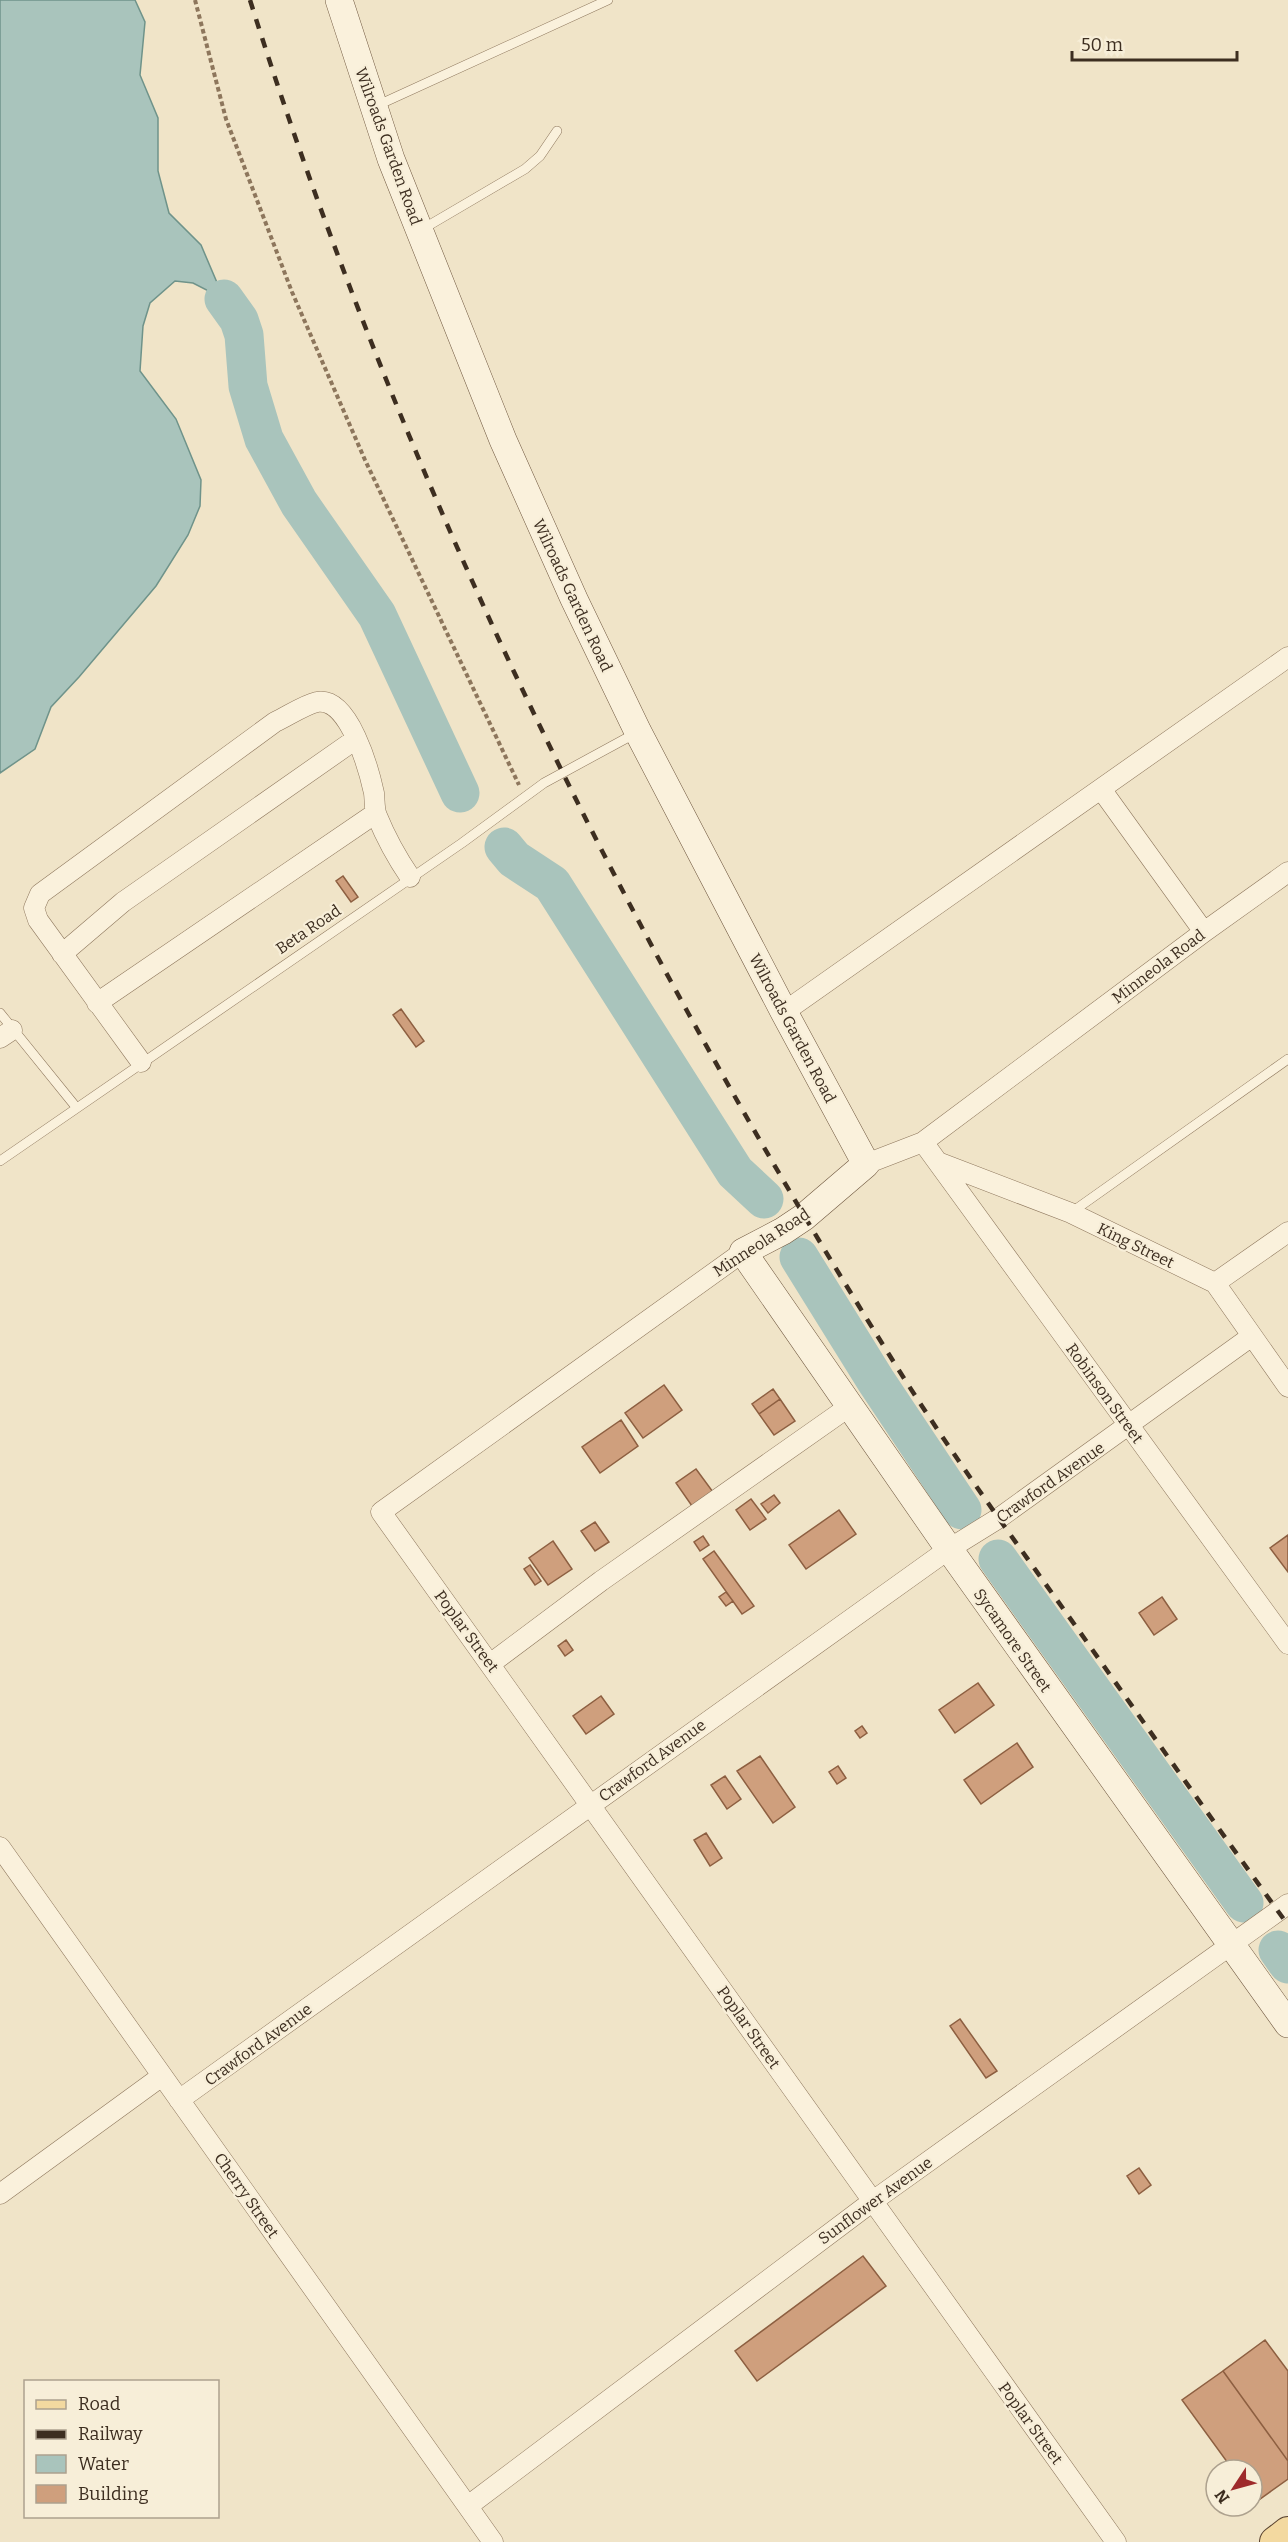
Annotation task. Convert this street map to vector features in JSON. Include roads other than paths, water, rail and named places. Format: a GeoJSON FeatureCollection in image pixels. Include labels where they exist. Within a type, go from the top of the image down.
{"type":"FeatureCollection","features":[{"type":"Feature","properties":{"kind":"main road"},"geometry":{"type":"LineString","coordinates":[[1275,2542],[1288,2532]]}},
{"type":"Feature","properties":{"kind":"street","name":"Wilroads Garden Road"},"geometry":{"type":"LineString","coordinates":[[339,0],[391,159],[419,231],[503,440],[573,598],[638,732],[866,1164]]}},
{"type":"Feature","properties":{"kind":"street"},"geometry":{"type":"LineString","coordinates":[[784,1012],[1288,657]]}},
{"type":"Feature","properties":{"kind":"street"},"geometry":{"type":"LineString","coordinates":[[141,1062],[38,920],[34,908],[40,894],[275,722],[318,702],[333,705],[349,724],[364,756],[376,813],[395,855],[410,877]]}},
{"type":"Feature","properties":{"kind":"street"},"geometry":{"type":"LineString","coordinates":[[62,954],[123,902],[356,739]]}},
{"type":"Feature","properties":{"kind":"street"},"geometry":{"type":"LineString","coordinates":[[1101,789],[1204,932]]}},
{"type":"Feature","properties":{"kind":"street"},"geometry":{"type":"LineString","coordinates":[[97,1003],[376,813]]}},
{"type":"Feature","properties":{"kind":"street","name":"Minneola Road"},"geometry":{"type":"LineString","coordinates":[[381,1512],[743,1252],[804,1217],[866,1164],[923,1142],[1288,872]]}},
{"type":"Feature","properties":{"kind":"street","name":"Robinson Street"},"geometry":{"type":"LineString","coordinates":[[923,1142],[1288,1644]]}},
{"type":"Feature","properties":{"kind":"street","name":"King Street"},"geometry":{"type":"LineString","coordinates":[[938,1162],[1071,1213],[1215,1283],[1288,1388]]}},
{"type":"Feature","properties":{"kind":"street"},"geometry":{"type":"LineString","coordinates":[[1215,1283],[1288,1232]]}},
{"type":"Feature","properties":{"kind":"street","name":"Sycamore Street"},"geometry":{"type":"LineString","coordinates":[[743,1252],[949,1549],[1288,2024]]}},
{"type":"Feature","properties":{"kind":"street","name":"Crawford Avenue"},"geometry":{"type":"LineString","coordinates":[[179,2100],[590,1804],[949,1549],[999,1518],[1130,1426],[1252,1336]]}},
{"type":"Feature","properties":{"kind":"street"},"geometry":{"type":"LineString","coordinates":[[490,1664],[601,1581],[850,1406]]}},
{"type":"Feature","properties":{"kind":"street","name":"Poplar Street"},"geometry":{"type":"LineString","coordinates":[[381,1512],[1116,2542]]}},
{"type":"Feature","properties":{"kind":"street","name":"Cherry Street"},"geometry":{"type":"LineString","coordinates":[[0,1847],[494,2542]]}},
{"type":"Feature","properties":{"kind":"street","name":"Sunflower Avenue"},"geometry":{"type":"LineString","coordinates":[[468,2506],[873,2201],[1230,1943],[1288,1904]]}},
{"type":"Feature","properties":{"kind":"street"},"geometry":{"type":"LineString","coordinates":[[0,2194],[162,2076]]}},
{"type":"Feature","properties":{"kind":"lane"},"geometry":{"type":"LineString","coordinates":[[374,107],[608,0]]}},
{"type":"Feature","properties":{"kind":"lane"},"geometry":{"type":"LineString","coordinates":[[419,231],[525,169],[540,156],[557,131]]}},
{"type":"Feature","properties":{"kind":"lane","name":"Beta Road"},"geometry":{"type":"LineString","coordinates":[[0,1161],[462,843],[552,778],[638,732]]}},
{"type":"Feature","properties":{"kind":"lane"},"geometry":{"type":"LineString","coordinates":[[0,1013],[6,1034],[76,1107]]}},
{"type":"Feature","properties":{"kind":"lane"},"geometry":{"type":"LineString","coordinates":[[1071,1213],[1288,1059]]}},
{"type":"Feature","properties":{"kind":"water"},"geometry":{"type":"Polygon","coordinates":[[[0,0],[135,0],[145,22],[140,75],[158,118],[158,171],[169,213],[201,245],[224,299],[193,283],[175,281],[150,303],[143,326],[140,371],[176,419],[201,480],[200,506],[188,535],[156,586],[51,707],[35,749],[0,773],[0,0]]]}},
{"type":"Feature","properties":{"kind":"waterway"},"geometry":{"type":"LineString","coordinates":[[224,299],[239,320],[244,335],[248,386],[264,439],[299,503],[377,615],[460,793]]}},
{"type":"Feature","properties":{"kind":"waterway"},"geometry":{"type":"LineString","coordinates":[[504,847],[514,859],[552,884],[735,1172],[764,1199]]}},
{"type":"Feature","properties":{"kind":"waterway"},"geometry":{"type":"LineString","coordinates":[[799,1257],[876,1381],[962,1510]]}},
{"type":"Feature","properties":{"kind":"waterway"},"geometry":{"type":"LineString","coordinates":[[998,1559],[1244,1903]]}},
{"type":"Feature","properties":{"kind":"waterway"},"geometry":{"type":"LineString","coordinates":[[1278,1950],[1288,1964]]}},
{"type":"Feature","properties":{"kind":"railway"},"geometry":{"type":"LineString","coordinates":[[250,0],[310,179],[377,356],[450,531],[529,703],[613,872],[702,1039],[797,1203],[895,1364],[939,1431],[1288,1925]]}}]}
